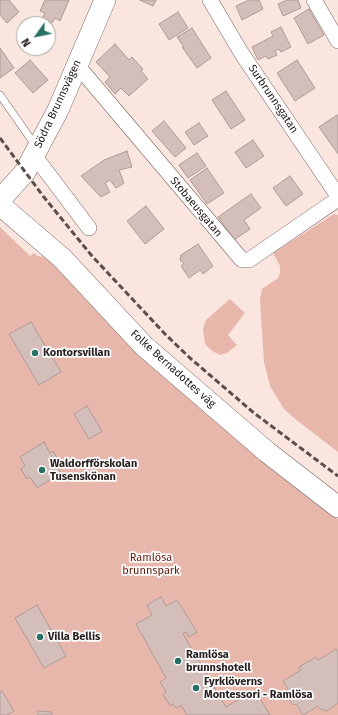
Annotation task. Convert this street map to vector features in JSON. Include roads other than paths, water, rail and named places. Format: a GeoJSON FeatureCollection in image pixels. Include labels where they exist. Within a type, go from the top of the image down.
{"type":"FeatureCollection","features":[{"type":"Feature","properties":{"kind":"street","name":"Södra Brunnsvägen"},"geometry":{"type":"LineString","coordinates":[[0,200],[25,172],[58,110],[104,0]]}},
{"type":"Feature","properties":{"kind":"street","name":"Surbrunnsgatan"},"geometry":{"type":"LineString","coordinates":[[210,0],[242,54],[333,178],[338,197]]}},
{"type":"Feature","properties":{"kind":"street"},"geometry":{"type":"LineString","coordinates":[[314,0],[338,41]]}},
{"type":"Feature","properties":{"kind":"street","name":"Stobaeusgatan"},"geometry":{"type":"LineString","coordinates":[[77,65],[242,260],[249,260],[338,197]]}},
{"type":"Feature","properties":{"kind":"street"},"geometry":{"type":"LineString","coordinates":[[36,152],[89,228]]}},
{"type":"Feature","properties":{"kind":"street","name":"Folke Bernadottes väg"},"geometry":{"type":"LineString","coordinates":[[0,205],[62,258],[144,346],[267,452],[338,507]]}},
{"type":"Feature","properties":{"kind":"lane"},"geometry":{"type":"LineString","coordinates":[[0,95],[36,152]]}},
{"type":"Feature","properties":{"kind":"railway"},"geometry":{"type":"LineString","coordinates":[[0,138],[43,196],[92,256],[166,335],[190,358],[254,413],[338,476]]}},
{"type":"Feature","properties":{"kind":"place","name":"Kontorsvillan"},"geometry":{"type":"Point","coordinates":[35,353]}},
{"type":"Feature","properties":{"kind":"place","name":"Waldorfförskolan Tusenskönan"},"geometry":{"type":"Point","coordinates":[42,470]}},
{"type":"Feature","properties":{"kind":"place","name":"Villa Bellis"},"geometry":{"type":"Point","coordinates":[40,637]}},
{"type":"Feature","properties":{"kind":"place","name":"Ramlösa brunnshotell"},"geometry":{"type":"Point","coordinates":[178,661]}},
{"type":"Feature","properties":{"kind":"place","name":"Fyrklöverns Montessori - Ramlösa"},"geometry":{"type":"Point","coordinates":[196,688]}},
{"type":"Feature","properties":{"kind":"park label","name":"Ramlösa brunnspark"},"geometry":{"type":"Point","coordinates":[151,564]}}]}
